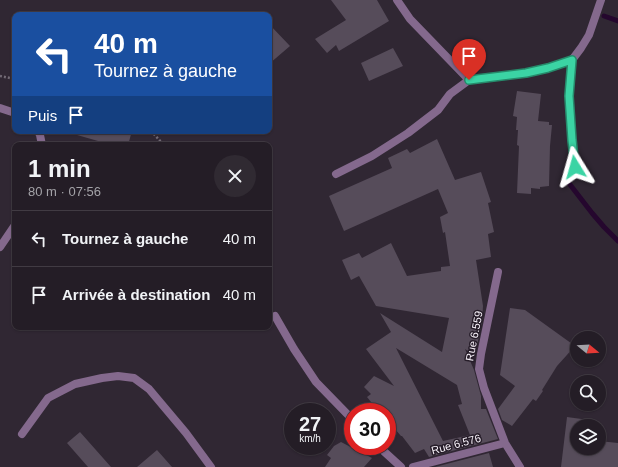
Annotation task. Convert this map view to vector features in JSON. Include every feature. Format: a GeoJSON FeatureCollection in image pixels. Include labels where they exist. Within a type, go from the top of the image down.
{"type":"FeatureCollection","features":[{"type":"Feature","properties":{"kind":"street"},"geometry":{"type":"LineString","coordinates":[[397,0],[410,19],[469,80]]}},
{"type":"Feature","properties":{"kind":"street"},"geometry":{"type":"LineString","coordinates":[[575,167],[569,96],[572,60],[589,35],[601,0]]}},
{"type":"Feature","properties":{"kind":"street"},"geometry":{"type":"LineString","coordinates":[[336,174],[372,156],[408,133],[438,110],[450,94],[469,80],[526,73],[572,60]]}},
{"type":"Feature","properties":{"kind":"street"},"geometry":{"type":"LineString","coordinates":[[0,108],[12,112]]}},
{"type":"Feature","properties":{"kind":"street"},"geometry":{"type":"LineString","coordinates":[[0,247],[12,229]]}},
{"type":"Feature","properties":{"kind":"street","name":"Rue 6.559"},"geometry":{"type":"LineString","coordinates":[[498,272],[479,369],[484,388],[505,443],[520,467]]}},
{"type":"Feature","properties":{"kind":"street"},"geometry":{"type":"LineString","coordinates":[[275,316],[294,349],[316,382],[344,411]]}},
{"type":"Feature","properties":{"kind":"street"},"geometry":{"type":"LineString","coordinates":[[22,434],[48,398],[75,384],[118,376],[134,378],[149,389],[186,433],[211,467]]}},
{"type":"Feature","properties":{"kind":"street","name":"Rue 6.576"},"geometry":{"type":"LineString","coordinates":[[413,467],[505,443]]}},
{"type":"Feature","properties":{"kind":"street"},"geometry":{"type":"LineString","coordinates":[[388,455],[401,467]]}},
{"type":"Feature","properties":{"kind":"path"},"geometry":{"type":"LineString","coordinates":[[0,76],[12,78]]}},
{"type":"Feature","properties":{"kind":"path"},"geometry":{"type":"LineString","coordinates":[[154,134],[161,142]]}},
{"type":"Feature","properties":{"kind":"building"},"geometry":{"type":"Polygon","coordinates":[[[331,0],[377,0],[389,21],[339,51],[336,45],[327,53],[315,39],[346,20],[331,0]]]}},
{"type":"Feature","properties":{"kind":"building"},"geometry":{"type":"Polygon","coordinates":[[[272,27],[290,46],[272,61],[272,27]]]}},
{"type":"Feature","properties":{"kind":"building"},"geometry":{"type":"Polygon","coordinates":[[[393,48],[403,66],[369,81],[361,63],[393,48]]]}},
{"type":"Feature","properties":{"kind":"building"},"geometry":{"type":"Polygon","coordinates":[[[517,91],[541,94],[538,121],[549,122],[549,125],[552,125],[549,186],[540,187],[540,189],[531,188],[531,194],[517,193],[519,146],[517,145],[517,117],[513,116],[517,91]]]}},
{"type":"Feature","properties":{"kind":"building"},"geometry":{"type":"Polygon","coordinates":[[[131,134],[129,142],[102,142],[77,135],[131,134]]]}},
{"type":"Feature","properties":{"kind":"building"},"geometry":{"type":"Polygon","coordinates":[[[437,139],[455,180],[481,172],[491,202],[488,203],[494,232],[488,234],[491,257],[476,260],[483,306],[482,321],[475,356],[465,349],[474,370],[481,396],[481,409],[486,409],[498,439],[429,457],[424,449],[415,453],[396,430],[396,403],[370,403],[371,402],[367,397],[371,394],[364,387],[374,376],[394,386],[366,349],[391,332],[380,313],[442,352],[449,318],[376,306],[359,276],[351,280],[342,260],[359,253],[362,258],[391,243],[407,276],[441,271],[441,267],[450,266],[445,232],[443,233],[440,217],[448,213],[438,189],[344,231],[329,196],[392,168],[388,158],[407,149],[410,153],[437,139]],[[396,348],[443,441],[470,435],[458,405],[462,404],[457,385],[396,348]]]}},
{"type":"Feature","properties":{"kind":"building"},"geometry":{"type":"Polygon","coordinates":[[[510,308],[525,310],[570,342],[570,352],[557,366],[542,390],[543,391],[536,401],[533,399],[512,426],[502,420],[498,409],[515,386],[500,375],[510,308]]]}},
{"type":"Feature","properties":{"kind":"building"},"geometry":{"type":"Polygon","coordinates":[[[567,417],[582,419],[570,419],[570,455],[606,455],[606,442],[618,443],[618,467],[561,467],[567,417]]]}},
{"type":"Feature","properties":{"kind":"building"},"geometry":{"type":"Polygon","coordinates":[[[80,432],[111,467],[88,467],[67,443],[80,432]]]}},
{"type":"Feature","properties":{"kind":"building"},"geometry":{"type":"Polygon","coordinates":[[[341,442],[344,444],[344,455],[366,455],[372,458],[364,467],[325,467],[331,458],[327,455],[336,455],[336,445],[341,442]]]}},
{"type":"Feature","properties":{"kind":"building"},"geometry":{"type":"Polygon","coordinates":[[[157,450],[172,467],[137,467],[157,450]]]}},
{"type":"Feature","properties":{"kind":"building"},"geometry":{"type":"Polygon","coordinates":[[[489,453],[493,467],[435,467],[489,453]]]}},
{"type":"Feature","properties":{"kind":"waterway"},"geometry":{"type":"LineString","coordinates":[[604,16],[618,21]]}},
{"type":"Feature","properties":{"kind":"waterway"},"geometry":{"type":"LineString","coordinates":[[568,182],[592,213],[618,241]]}},
{"type":"Feature","properties":{"kind":"route"},"geometry":{"type":"LineString","coordinates":[[469,80],[526,73],[572,60],[569,96],[575,167]]}}]}
